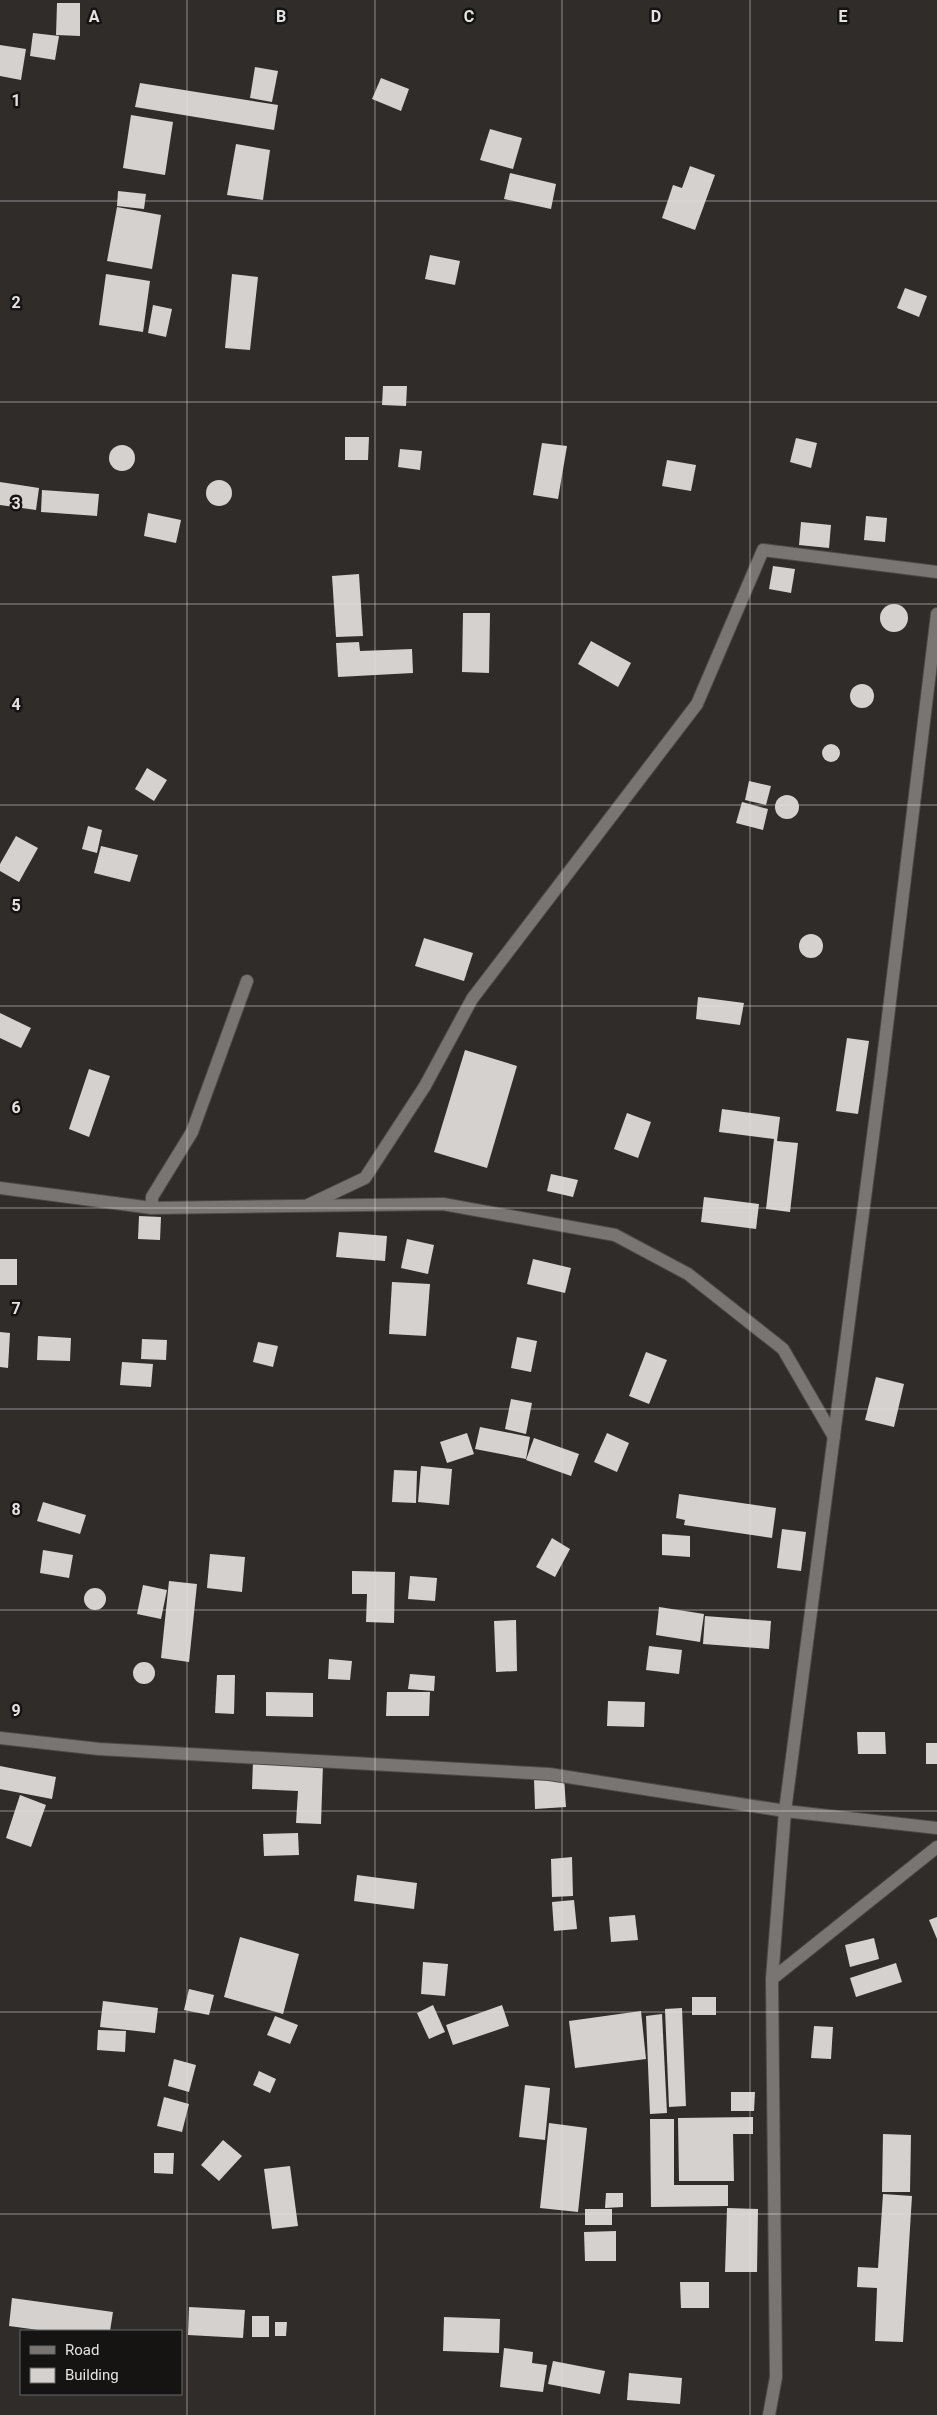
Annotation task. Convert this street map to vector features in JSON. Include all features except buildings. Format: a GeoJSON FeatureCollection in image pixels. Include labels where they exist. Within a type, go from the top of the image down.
{"type":"FeatureCollection","features":[{"type":"Feature","properties":{"kind":"street"},"geometry":{"type":"LineString","coordinates":[[308,1205],[365,1178],[425,1086],[472,999],[698,704],[764,550],[937,572]]}},
{"type":"Feature","properties":{"kind":"street"},"geometry":{"type":"LineString","coordinates":[[769,2415],[776,2377],[772,1979],[785,1812],[881,1075],[937,614]]}},
{"type":"Feature","properties":{"kind":"street"},"geometry":{"type":"LineString","coordinates":[[152,1208],[152,1197],[192,1132],[247,981]]}},
{"type":"Feature","properties":{"kind":"street"},"geometry":{"type":"LineString","coordinates":[[0,1188],[152,1208],[443,1204],[615,1235],[688,1274],[783,1349],[834,1438]]}},
{"type":"Feature","properties":{"kind":"street"},"geometry":{"type":"LineString","coordinates":[[0,1738],[99,1749],[549,1774],[785,1812],[937,1828]]}},
{"type":"Feature","properties":{"kind":"street"},"geometry":{"type":"LineString","coordinates":[[772,1979],[937,1847]]}}]}
